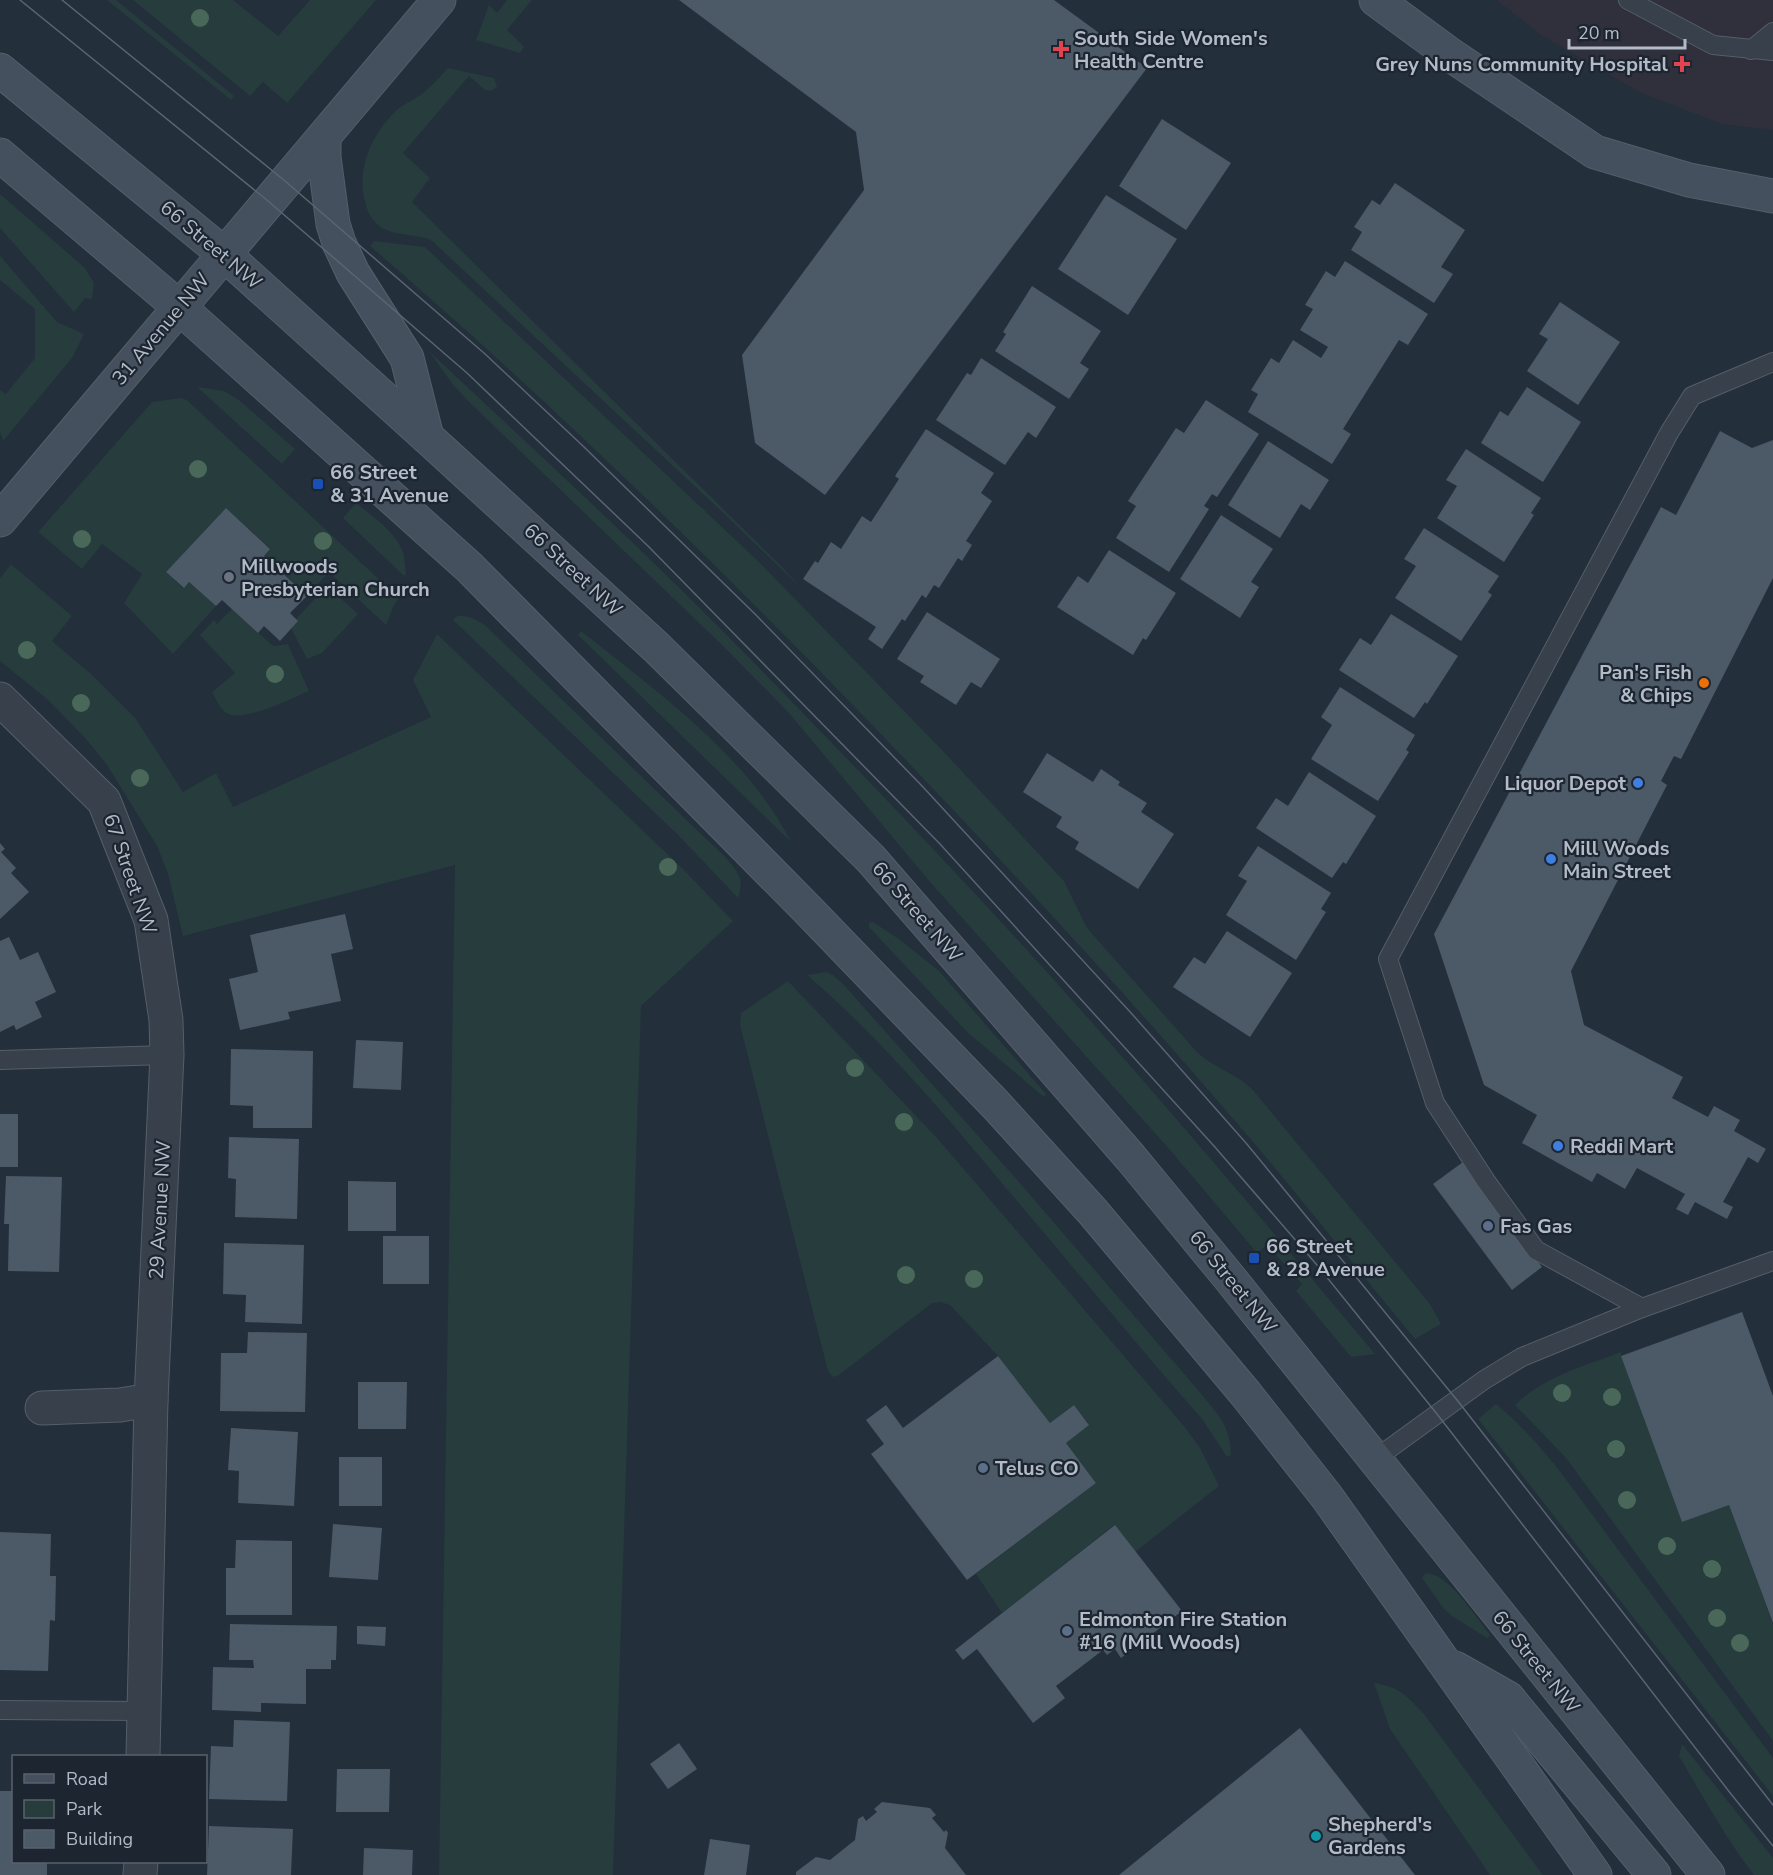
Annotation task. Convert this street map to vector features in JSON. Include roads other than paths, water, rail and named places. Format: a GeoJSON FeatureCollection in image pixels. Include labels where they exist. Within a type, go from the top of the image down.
{"type":"FeatureCollection","features":[{"type":"Feature","properties":{"kind":"main road","name":"31 Avenue NW"},"geometry":{"type":"LineString","coordinates":[[0,520],[439,0]]}},
{"type":"Feature","properties":{"kind":"main road"},"geometry":{"type":"LineString","coordinates":[[1376,0],[1450,55],[1595,152],[1689,180],[1773,196]]}},
{"type":"Feature","properties":{"kind":"main road","name":"66 Street NW"},"geometry":{"type":"LineString","coordinates":[[0,70],[224,254],[427,436],[656,647],[871,859],[1131,1158],[1708,1875]]}},
{"type":"Feature","properties":{"kind":"main road"},"geometry":{"type":"LineString","coordinates":[[324,137],[324,157],[333,224],[342,252],[407,358],[427,436]]}},
{"type":"Feature","properties":{"kind":"main road"},"geometry":{"type":"LineString","coordinates":[[0,155],[179,307],[469,567],[808,910],[996,1105],[1093,1212],[1245,1392],[1327,1497],[1446,1662],[1580,1861],[1595,1875]]}},
{"type":"Feature","properties":{"kind":"main road"},"geometry":{"type":"LineString","coordinates":[[1446,1662],[1508,1698],[1654,1875]]}},
{"type":"Feature","properties":{"kind":"street","name":"67 Street NW"},"geometry":{"type":"LineString","coordinates":[[0,699],[105,801],[151,920],[166,1020]]}},
{"type":"Feature","properties":{"kind":"street","name":"29 Avenue NW"},"geometry":{"type":"LineString","coordinates":[[143,1755],[151,1400],[168,1054],[166,1020]]}},
{"type":"Feature","properties":{"kind":"street"},"geometry":{"type":"LineString","coordinates":[[42,1408],[120,1406],[151,1400]]}},
{"type":"Feature","properties":{"kind":"lane"},"geometry":{"type":"LineString","coordinates":[[1630,1],[1713,45],[1773,51]]}},
{"type":"Feature","properties":{"kind":"lane"},"geometry":{"type":"LineString","coordinates":[[1751,50],[1773,32]]}},
{"type":"Feature","properties":{"kind":"lane"},"geometry":{"type":"LineString","coordinates":[[1642,1308],[1536,1250],[1486,1181],[1435,1103],[1388,959],[1669,433],[1692,396],[1773,362]]}},
{"type":"Feature","properties":{"kind":"lane"},"geometry":{"type":"LineString","coordinates":[[0,1060],[168,1054]]}},
{"type":"Feature","properties":{"kind":"lane"},"geometry":{"type":"LineString","coordinates":[[1375,1459],[1484,1380],[1522,1357],[1771,1259]]}},
{"type":"Feature","properties":{"kind":"lane"},"geometry":{"type":"LineString","coordinates":[[0,1710],[143,1711]]}},
{"type":"Feature","properties":{"kind":"tram line"},"geometry":{"type":"LineString","coordinates":[[20,0],[268,201],[467,373],[648,546],[940,844],[1214,1146],[1317,1265],[1437,1414],[1773,1846]]}},
{"type":"Feature","properties":{"kind":"tram line"},"geometry":{"type":"LineString","coordinates":[[62,0],[285,181],[484,353],[755,614],[923,787],[1132,1014],[1246,1143],[1457,1400],[1773,1805]]}},
{"type":"Feature","properties":{"kind":"place","name":"South Side Women's Health Centre"},"geometry":{"type":"Point","coordinates":[1061,49]}},
{"type":"Feature","properties":{"kind":"place","name":"Grey Nuns Community Hospital"},"geometry":{"type":"Point","coordinates":[1682,64]}},
{"type":"Feature","properties":{"kind":"place","name":"66 Street & 31 Avenue"},"geometry":{"type":"Point","coordinates":[318,484]}},
{"type":"Feature","properties":{"kind":"place","name":"Millwoods Presbyterian Church"},"geometry":{"type":"Point","coordinates":[229,577]}},
{"type":"Feature","properties":{"kind":"place","name":"Pan's Fish & Chips"},"geometry":{"type":"Point","coordinates":[1704,683]}},
{"type":"Feature","properties":{"kind":"place","name":"Liquor Depot"},"geometry":{"type":"Point","coordinates":[1638,783]}},
{"type":"Feature","properties":{"kind":"place","name":"Mill Woods Main Street"},"geometry":{"type":"Point","coordinates":[1551,859]}},
{"type":"Feature","properties":{"kind":"place","name":"Reddi Mart"},"geometry":{"type":"Point","coordinates":[1558,1146]}},
{"type":"Feature","properties":{"kind":"place","name":"Fas Gas"},"geometry":{"type":"Point","coordinates":[1488,1226]}},
{"type":"Feature","properties":{"kind":"place","name":"66 Street & 28 Avenue"},"geometry":{"type":"Point","coordinates":[1254,1258]}},
{"type":"Feature","properties":{"kind":"place","name":"Telus CO"},"geometry":{"type":"Point","coordinates":[983,1468]}},
{"type":"Feature","properties":{"kind":"place","name":"Edmonton Fire Station #16 (Mill Woods)"},"geometry":{"type":"Point","coordinates":[1067,1631]}},
{"type":"Feature","properties":{"kind":"place","name":"Shepherd's Gardens"},"geometry":{"type":"Point","coordinates":[1316,1836]}}]}
